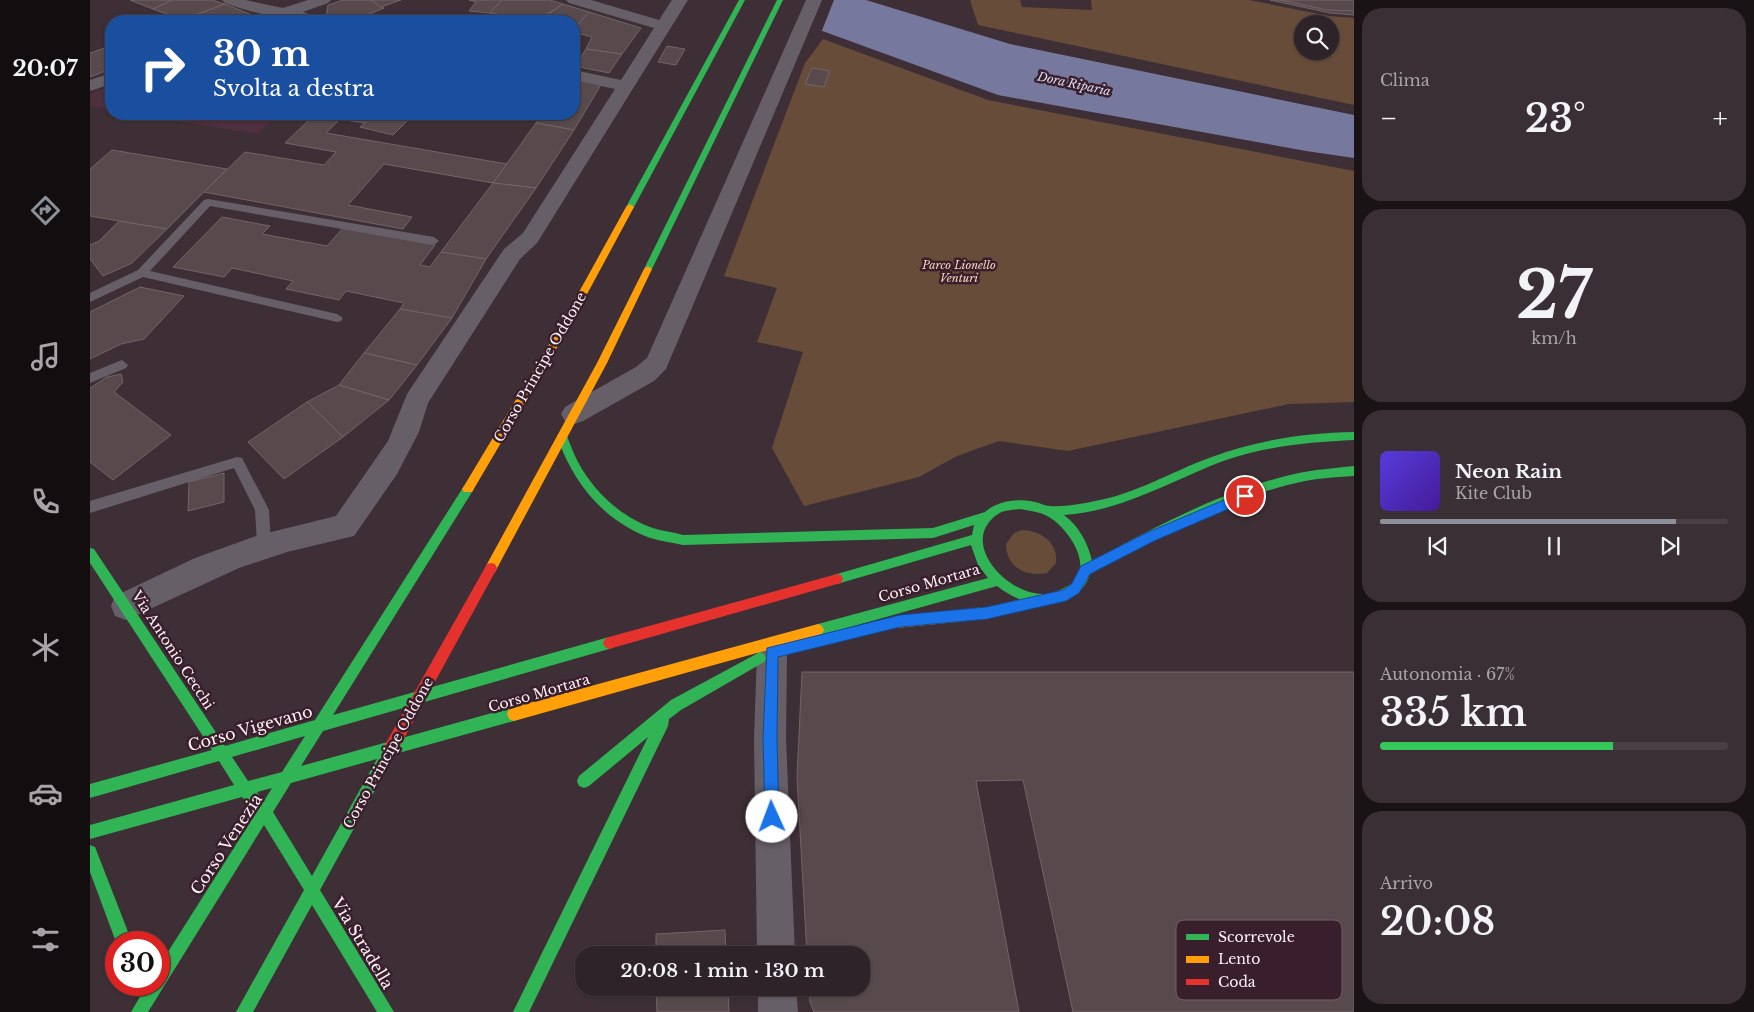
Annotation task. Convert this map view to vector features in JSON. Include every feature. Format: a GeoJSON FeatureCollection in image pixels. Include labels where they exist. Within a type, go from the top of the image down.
{"type":"FeatureCollection","features":[{"type":"Feature","properties":{"kind":"main road","name":"Corso Principe Oddone"},"geometry":{"type":"LineString","coordinates":[[321,724],[486,460],[567,322],[742,0]]}},
{"type":"Feature","properties":{"kind":"main road","name":"Corso Principe Oddone"},"geometry":{"type":"LineString","coordinates":[[244,1012],[602,363],[780,0]]}},
{"type":"Feature","properties":{"kind":"main road"},"geometry":{"type":"LineString","coordinates":[[1048,511],[1086,508],[1120,498],[1193,468],[1250,449],[1312,438],[1354,436]]}},
{"type":"Feature","properties":{"kind":"main road"},"geometry":{"type":"LineString","coordinates":[[562,437],[567,456],[576,472],[612,512],[647,531],[683,540],[732,541],[934,533],[986,517]]}},
{"type":"Feature","properties":{"kind":"main road"},"geometry":{"type":"LineString","coordinates":[[584,781],[676,705],[729,674],[772,653],[881,625],[987,613],[1066,595],[1075,589],[1086,570],[1143,540],[1228,502],[1304,477],[1354,471]]}},
{"type":"Feature","properties":{"kind":"main road"},"geometry":{"type":"LineString","coordinates":[[1045,600],[1013,593],[995,581],[980,560],[976,539],[979,527],[986,517],[995,510],[1007,506],[1034,506],[1048,511],[1065,522],[1078,536],[1085,553],[1086,570]]}},
{"type":"Feature","properties":{"kind":"main road"},"geometry":{"type":"LineString","coordinates":[[419,697],[976,539]]}},
{"type":"Feature","properties":{"kind":"main road","name":"Via Antonio Cecchi"},"geometry":{"type":"LineString","coordinates":[[90,553],[246,790],[265,813],[312,891]]}},
{"type":"Feature","properties":{"kind":"main road","name":"Corso Mortara"},"geometry":{"type":"LineString","coordinates":[[90,832],[995,581]]}},
{"type":"Feature","properties":{"kind":"main road","name":"Corso Vigevano"},"geometry":{"type":"LineString","coordinates":[[90,791],[419,697]]}},
{"type":"Feature","properties":{"kind":"main road"},"geometry":{"type":"LineString","coordinates":[[521,1012],[668,712]]}},
{"type":"Feature","properties":{"kind":"main road","name":"Corso Venezia"},"geometry":{"type":"LineString","coordinates":[[170,963],[321,724]]}},
{"type":"Feature","properties":{"kind":"main road"},"geometry":{"type":"LineString","coordinates":[[90,852],[120,931]]}},
{"type":"Feature","properties":{"kind":"main road","name":"Via Stradella"},"geometry":{"type":"LineString","coordinates":[[312,891],[386,1012]]}},
{"type":"Feature","properties":{"kind":"main road"},"geometry":{"type":"LineString","coordinates":[[144,996],[150,1012]]}},
{"type":"Feature","properties":{"kind":"main road"},"geometry":{"type":"LineString","coordinates":[[139,1012],[149,996]]}},
{"type":"Feature","properties":{"kind":"street"},"geometry":{"type":"LineString","coordinates":[[230,0],[256,9],[292,15]]}},
{"type":"Feature","properties":{"kind":"street"},"geometry":{"type":"LineString","coordinates":[[279,15],[323,0]]}},
{"type":"Feature","properties":{"kind":"street"},"geometry":{"type":"LineString","coordinates":[[574,0],[663,26]]}},
{"type":"Feature","properties":{"kind":"street"},"geometry":{"type":"LineString","coordinates":[[574,414],[645,374],[657,363],[814,0]]}},
{"type":"Feature","properties":{"kind":"street"},"geometry":{"type":"LineString","coordinates":[[126,606],[190,573],[264,545],[304,533],[344,527],[372,487],[413,421],[416,401],[512,254],[530,238],[677,4]]}},
{"type":"Feature","properties":{"kind":"street"},"geometry":{"type":"LineString","coordinates":[[580,76],[624,86]]}},
{"type":"Feature","properties":{"kind":"street"},"geometry":{"type":"LineString","coordinates":[[90,86],[105,80]]}},
{"type":"Feature","properties":{"kind":"street"},"geometry":{"type":"LineString","coordinates":[[772,653],[770,738],[776,946]]}},
{"type":"Feature","properties":{"kind":"street"},"geometry":{"type":"LineString","coordinates":[[777,996],[778,1012]]}},
{"type":"Feature","properties":{"kind":"lane"},"geometry":{"type":"LineString","coordinates":[[90,298],[142,273],[208,202],[434,241]]}},
{"type":"Feature","properties":{"kind":"lane"},"geometry":{"type":"LineString","coordinates":[[142,273],[337,318]]}},
{"type":"Feature","properties":{"kind":"lane"},"geometry":{"type":"LineString","coordinates":[[90,378],[122,365]]}},
{"type":"Feature","properties":{"kind":"lane"},"geometry":{"type":"LineString","coordinates":[[90,507],[238,462],[262,510],[264,545]]}},
{"type":"Feature","properties":{"kind":"shaded area"},"geometry":{"type":"Polygon","coordinates":[[[105,88],[105,109],[90,106],[90,94],[105,88]]]}},
{"type":"Feature","properties":{"kind":"shaded area"},"geometry":{"type":"Polygon","coordinates":[[[171,120],[272,120],[257,134],[171,120]]]}},
{"type":"Feature","properties":{"kind":"green space"},"geometry":{"type":"Polygon","coordinates":[[[970,0],[1020,0],[1022,7],[1092,10],[1091,0],[1249,0],[1324,15],[1294,15],[1294,60],[1339,60],[1339,17],[1354,18],[1354,105],[978,25],[970,0]]]}},
{"type":"Feature","properties":{"kind":"green space","name":"Parco Lionello Venturi"},"geometry":{"type":"Polygon","coordinates":[[[823,39],[988,100],[1354,171],[1354,402],[1289,404],[1068,451],[999,441],[957,456],[919,477],[804,506],[772,448],[803,352],[757,342],[777,288],[724,276],[805,63],[823,39]]]}},
{"type":"Feature","properties":{"kind":"green space"},"geometry":{"type":"Polygon","coordinates":[[[1022,530],[1042,535],[1054,549],[1056,563],[1047,573],[1024,572],[1018,569],[1009,559],[1006,544],[1014,533],[1022,530]]]}},
{"type":"Feature","properties":{"kind":"water","name":"Dora Riparia"},"geometry":{"type":"Polygon","coordinates":[[[737,0],[866,0],[1010,44],[1354,115],[1354,158],[998,95],[737,0]]]}},
{"type":"Feature","properties":{"kind":"pier"},"geometry":{"type":"Polygon","coordinates":[[[735,0],[834,0],[821,33],[735,0]]]}},
{"type":"Feature","properties":{"kind":"building"},"geometry":{"type":"Polygon","coordinates":[[[130,0],[172,0],[153,9],[130,0]]]}},
{"type":"Feature","properties":{"kind":"building"},"geometry":{"type":"Polygon","coordinates":[[[172,0],[212,0],[225,4],[196,15],[169,15],[153,9],[172,0]]]}},
{"type":"Feature","properties":{"kind":"building"},"geometry":{"type":"Polygon","coordinates":[[[343,0],[371,0],[384,8],[367,15],[326,15],[328,5],[343,0]]]}},
{"type":"Feature","properties":{"kind":"building"},"geometry":{"type":"Polygon","coordinates":[[[371,0],[401,0],[381,7],[371,0]]]}},
{"type":"Feature","properties":{"kind":"building"},"geometry":{"type":"Polygon","coordinates":[[[469,0],[502,0],[490,13],[469,11],[476,2],[469,0]]]}},
{"type":"Feature","properties":{"kind":"building"},"geometry":{"type":"Polygon","coordinates":[[[502,0],[550,0],[563,4],[546,15],[502,15],[490,13],[502,0]]]}},
{"type":"Feature","properties":{"kind":"building"},"geometry":{"type":"Polygon","coordinates":[[[1270,0],[1354,0],[1354,15],[1330,13],[1270,0]]]}},
{"type":"Feature","properties":{"kind":"building"},"geometry":{"type":"Polygon","coordinates":[[[1281,0],[1354,0],[1354,11],[1327,10],[1281,0]]]}},
{"type":"Feature","properties":{"kind":"building"},"geometry":{"type":"Polygon","coordinates":[[[225,4],[252,15],[195,15],[225,4]]]}},
{"type":"Feature","properties":{"kind":"building"},"geometry":{"type":"Polygon","coordinates":[[[563,4],[589,12],[580,22],[580,15],[547,15],[563,4]]]}},
{"type":"Feature","properties":{"kind":"building"},"geometry":{"type":"Polygon","coordinates":[[[589,12],[641,28],[622,54],[586,49],[592,37],[580,34],[580,22],[589,12]]]}},
{"type":"Feature","properties":{"kind":"building"},"geometry":{"type":"Polygon","coordinates":[[[667,46],[685,49],[676,65],[658,62],[667,46]]]}},
{"type":"Feature","properties":{"kind":"building"},"geometry":{"type":"Polygon","coordinates":[[[105,48],[105,71],[90,77],[90,53],[105,48]]]}},
{"type":"Feature","properties":{"kind":"building"},"geometry":{"type":"Polygon","coordinates":[[[586,49],[622,54],[609,73],[580,67],[580,58],[586,49]]]}},
{"type":"Feature","properties":{"kind":"building"},"geometry":{"type":"Polygon","coordinates":[[[812,68],[830,71],[824,87],[805,84],[812,68]]]}},
{"type":"Feature","properties":{"kind":"building"},"geometry":{"type":"Polygon","coordinates":[[[580,79],[602,83],[580,120],[580,79]]]}},
{"type":"Feature","properties":{"kind":"building"},"geometry":{"type":"Polygon","coordinates":[[[309,120],[339,120],[326,133],[507,164],[493,183],[384,164],[348,205],[412,217],[403,229],[204,192],[245,152],[324,165],[336,152],[285,143],[309,120]]]}},
{"type":"Feature","properties":{"kind":"building"},"geometry":{"type":"Polygon","coordinates":[[[346,120],[368,120],[365,123],[346,120]]]}},
{"type":"Feature","properties":{"kind":"building"},"geometry":{"type":"Polygon","coordinates":[[[368,120],[408,120],[393,135],[360,127],[368,120]]]}},
{"type":"Feature","properties":{"kind":"building"},"geometry":{"type":"Polygon","coordinates":[[[538,120],[580,120],[574,130],[536,123],[538,120]]]}},
{"type":"Feature","properties":{"kind":"building"},"geometry":{"type":"Polygon","coordinates":[[[536,123],[574,130],[536,188],[493,183],[536,123]]]}},
{"type":"Feature","properties":{"kind":"building"},"geometry":{"type":"Polygon","coordinates":[[[112,150],[227,169],[167,229],[90,216],[90,169],[112,150]]]}},
{"type":"Feature","properties":{"kind":"building"},"geometry":{"type":"Polygon","coordinates":[[[493,183],[536,188],[486,259],[441,252],[493,183]]]}},
{"type":"Feature","properties":{"kind":"building"},"geometry":{"type":"Polygon","coordinates":[[[222,217],[270,226],[262,234],[327,246],[343,228],[435,245],[420,265],[430,267],[441,252],[486,259],[452,318],[400,309],[404,303],[346,291],[339,300],[286,289],[293,281],[232,268],[224,277],[173,267],[222,217]]]}},
{"type":"Feature","properties":{"kind":"building"},"geometry":{"type":"Polygon","coordinates":[[[119,221],[167,229],[132,263],[103,276],[90,259],[90,245],[99,241],[119,221]]]}},
{"type":"Feature","properties":{"kind":"building"},"geometry":{"type":"Polygon","coordinates":[[[140,287],[184,296],[144,339],[121,344],[90,359],[90,312],[140,287]]]}},
{"type":"Feature","properties":{"kind":"building"},"geometry":{"type":"Polygon","coordinates":[[[400,309],[452,318],[417,365],[364,353],[400,309]]]}},
{"type":"Feature","properties":{"kind":"building"},"geometry":{"type":"Polygon","coordinates":[[[364,353],[417,365],[389,400],[339,385],[364,353]]]}},
{"type":"Feature","properties":{"kind":"building"},"geometry":{"type":"Polygon","coordinates":[[[121,374],[123,382],[114,392],[171,435],[113,480],[90,462],[90,388],[107,377],[121,374]]]}},
{"type":"Feature","properties":{"kind":"building"},"geometry":{"type":"Polygon","coordinates":[[[339,385],[389,400],[343,437],[307,402],[339,385]]]}},
{"type":"Feature","properties":{"kind":"building"},"geometry":{"type":"Polygon","coordinates":[[[307,402],[343,437],[284,479],[248,442],[307,402]]]}},
{"type":"Feature","properties":{"kind":"building"},"geometry":{"type":"Polygon","coordinates":[[[224,473],[224,502],[188,511],[189,482],[224,473]]]}},
{"type":"Feature","properties":{"kind":"building"},"geometry":{"type":"Polygon","coordinates":[[[802,672],[1354,672],[1354,1012],[1073,1012],[1023,780],[976,781],[1019,1012],[814,1012],[810,996],[870,996],[870,946],[806,946],[797,777],[802,672]]]}},
{"type":"Feature","properties":{"kind":"building"},"geometry":{"type":"Polygon","coordinates":[[[725,930],[726,946],[656,946],[656,934],[725,930]]]}},
{"type":"Feature","properties":{"kind":"building"},"geometry":{"type":"Polygon","coordinates":[[[656,996],[728,996],[729,1012],[657,1012],[656,996]]]}},
{"type":"Feature","properties":{"kind":"traffic: fast"},"geometry":{"type":"LineString","coordinates":[[630,207],[742,0]]}},
{"type":"Feature","properties":{"kind":"traffic: fast"},"geometry":{"type":"LineString","coordinates":[[648,269],[780,0]]}},
{"type":"Feature","properties":{"kind":"traffic: fast"},"geometry":{"type":"LineString","coordinates":[[1048,511],[1105,504],[1226,456],[1257,447],[1305,439],[1354,436]]}},
{"type":"Feature","properties":{"kind":"traffic: fast"},"geometry":{"type":"LineString","coordinates":[[562,437],[575,468],[584,482],[606,506],[633,525],[657,535],[683,540],[933,533],[985,517]]}},
{"type":"Feature","properties":{"kind":"traffic: fast"},"geometry":{"type":"LineString","coordinates":[[1086,570],[1192,516],[1247,493],[1304,477],[1354,471]]}},
{"type":"Feature","properties":{"kind":"traffic: fast"},"geometry":{"type":"LineString","coordinates":[[170,963],[468,489]]}},
{"type":"Feature","properties":{"kind":"traffic: fast"},"geometry":{"type":"LineString","coordinates":[[1020,504],[1043,509],[1056,515],[1072,530],[1078,539],[1086,560],[1086,570],[1082,580],[1075,589],[1055,599],[1034,599],[1013,591],[995,578],[982,561],[976,543],[979,525],[994,511],[1020,504]]}},
{"type":"Feature","properties":{"kind":"traffic: fast"},"geometry":{"type":"LineString","coordinates":[[837,579],[976,539]]}},
{"type":"Feature","properties":{"kind":"traffic: fast"},"geometry":{"type":"LineString","coordinates":[[90,553],[246,790],[265,813],[386,1012]]}},
{"type":"Feature","properties":{"kind":"traffic: fast"},"geometry":{"type":"LineString","coordinates":[[818,630],[995,581]]}},
{"type":"Feature","properties":{"kind":"traffic: fast"},"geometry":{"type":"LineString","coordinates":[[90,791],[609,643]]}},
{"type":"Feature","properties":{"kind":"traffic: fast"},"geometry":{"type":"LineString","coordinates":[[584,781],[676,705],[760,658]]}},
{"type":"Feature","properties":{"kind":"traffic: fast"},"geometry":{"type":"LineString","coordinates":[[90,832],[514,714]]}},
{"type":"Feature","properties":{"kind":"traffic: fast"},"geometry":{"type":"LineString","coordinates":[[521,1012],[663,721]]}},
{"type":"Feature","properties":{"kind":"traffic: fast"},"geometry":{"type":"LineString","coordinates":[[244,1012],[391,748]]}},
{"type":"Feature","properties":{"kind":"traffic: fast"},"geometry":{"type":"LineString","coordinates":[[90,852],[120,931]]}},
{"type":"Feature","properties":{"kind":"traffic: fast"},"geometry":{"type":"LineString","coordinates":[[139,1012],[149,996]]}},
{"type":"Feature","properties":{"kind":"traffic: slow"},"geometry":{"type":"LineString","coordinates":[[468,489],[567,322],[630,207]]}},
{"type":"Feature","properties":{"kind":"traffic: slow"},"geometry":{"type":"LineString","coordinates":[[491,568],[602,363],[648,269]]}},
{"type":"Feature","properties":{"kind":"traffic: slow"},"geometry":{"type":"LineString","coordinates":[[896,622],[987,613],[1045,600]]}},
{"type":"Feature","properties":{"kind":"traffic: slow"},"geometry":{"type":"LineString","coordinates":[[514,714],[818,630]]}},
{"type":"Feature","properties":{"kind":"traffic: jam"},"geometry":{"type":"LineString","coordinates":[[391,748],[491,568]]}},
{"type":"Feature","properties":{"kind":"traffic: jam"},"geometry":{"type":"LineString","coordinates":[[609,643],[837,579]]}},
{"type":"Feature","properties":{"kind":"route"},"geometry":{"type":"LineString","coordinates":[[772,817],[770,738],[772,653],[824,638],[900,621],[987,613],[1054,599],[1066,595],[1075,589],[1082,580],[1086,570],[1150,537],[1245,496]]}}]}
